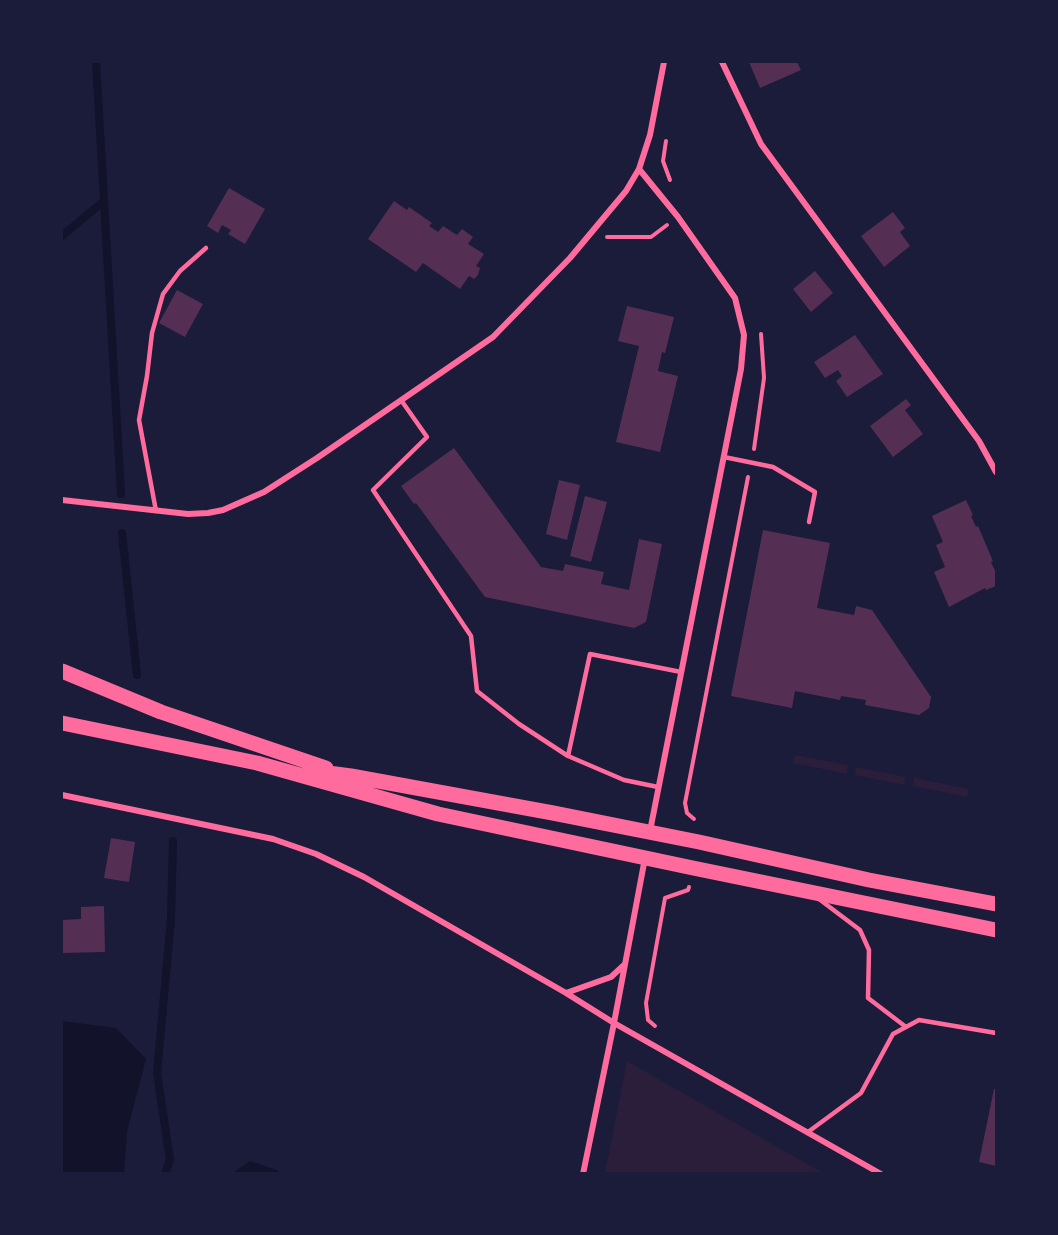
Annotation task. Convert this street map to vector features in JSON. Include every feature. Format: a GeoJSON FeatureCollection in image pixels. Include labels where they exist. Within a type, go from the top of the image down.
{"type":"FeatureCollection","features":[{"type":"Feature","properties":{"kind":"main road"},"geometry":{"type":"LineString","coordinates":[[62,671],[161,712],[351,776]]}},
{"type":"Feature","properties":{"kind":"main road"},"geometry":{"type":"LineString","coordinates":[[62,723],[257,763],[351,776],[650,832],[869,880],[996,904]]}},
{"type":"Feature","properties":{"kind":"main road"},"geometry":{"type":"LineString","coordinates":[[257,763],[438,813],[996,930]]}},
{"type":"Feature","properties":{"kind":"street"},"geometry":{"type":"LineString","coordinates":[[62,500],[156,511],[208,513],[238,504],[264,492],[493,337],[527,304],[597,227],[626,191],[639,169],[650,135],[664,62]]}},
{"type":"Feature","properties":{"kind":"street"},"geometry":{"type":"LineString","coordinates":[[722,62],[761,144],[979,441],[996,472]]}},
{"type":"Feature","properties":{"kind":"street"},"geometry":{"type":"LineString","coordinates":[[639,169],[678,217],[735,298],[744,335],[744,353],[650,832]]}},
{"type":"Feature","properties":{"kind":"street"},"geometry":{"type":"LineString","coordinates":[[62,795],[273,839],[316,854],[364,877],[614,1023],[881,1173]]}},
{"type":"Feature","properties":{"kind":"street"},"geometry":{"type":"LineString","coordinates":[[583,1173],[645,858]]}},
{"type":"Feature","properties":{"kind":"street"},"geometry":{"type":"LineString","coordinates":[[566,993],[611,977],[625,965]]}},
{"type":"Feature","properties":{"kind":"lane"},"geometry":{"type":"LineString","coordinates":[[156,511],[139,420],[152,333],[163,294],[180,271],[206,248]]}},
{"type":"Feature","properties":{"kind":"lane"},"geometry":{"type":"LineString","coordinates":[[401,400],[428,437],[373,490],[471,636],[477,692],[519,724],[568,756],[624,780],[658,787]]}},
{"type":"Feature","properties":{"kind":"lane"},"geometry":{"type":"LineString","coordinates":[[724,457],[773,467],[815,492],[809,522]]}},
{"type":"Feature","properties":{"kind":"lane"},"geometry":{"type":"LineString","coordinates":[[568,756],[590,654],[681,672]]}},
{"type":"Feature","properties":{"kind":"lane"},"geometry":{"type":"LineString","coordinates":[[807,891],[842,914],[860,930],[869,950],[868,998],[906,1027]]}},
{"type":"Feature","properties":{"kind":"lane"},"geometry":{"type":"LineString","coordinates":[[808,1132],[861,1093],[893,1034],[919,1020],[996,1033]]}},
{"type":"Feature","properties":{"kind":"path"},"geometry":{"type":"LineString","coordinates":[[658,1030],[648,1020],[646,1003],[665,898],[688,890],[693,868]]}},
{"type":"Feature","properties":{"kind":"shaded area"},"geometry":{"type":"Polygon","coordinates":[[[795,755],[848,765],[847,774],[793,763],[795,755]]]}},
{"type":"Feature","properties":{"kind":"shaded area"},"geometry":{"type":"Polygon","coordinates":[[[856,767],[906,777],[904,785],[855,775],[856,767]]]}},
{"type":"Feature","properties":{"kind":"shaded area"},"geometry":{"type":"Polygon","coordinates":[[[914,778],[969,789],[967,797],[913,786],[914,778]]]}},
{"type":"Feature","properties":{"kind":"shaded area"},"geometry":{"type":"Polygon","coordinates":[[[62,1021],[116,1028],[146,1059],[127,1131],[124,1173],[62,1173],[62,1021]]]}},
{"type":"Feature","properties":{"kind":"shaded area"},"geometry":{"type":"Polygon","coordinates":[[[627,1061],[823,1173],[605,1173],[627,1061]]]}},
{"type":"Feature","properties":{"kind":"shaded area"},"geometry":{"type":"Polygon","coordinates":[[[250,1161],[277,1170],[280,1173],[233,1173],[250,1161]]]}},
{"type":"Feature","properties":{"kind":"building"},"geometry":{"type":"Polygon","coordinates":[[[749,62],[797,62],[801,70],[760,88],[749,62]]]}},
{"type":"Feature","properties":{"kind":"building"},"geometry":{"type":"Polygon","coordinates":[[[229,188],[265,209],[245,244],[228,234],[231,230],[222,225],[218,233],[207,226],[229,188]]]}},
{"type":"Feature","properties":{"kind":"building"},"geometry":{"type":"Polygon","coordinates":[[[394,201],[407,210],[409,207],[432,223],[429,226],[438,232],[443,226],[457,235],[462,229],[473,237],[468,244],[484,254],[476,266],[480,268],[478,275],[474,279],[469,276],[460,289],[423,263],[416,272],[368,239],[394,201]]]}},
{"type":"Feature","properties":{"kind":"building"},"geometry":{"type":"Polygon","coordinates":[[[893,212],[905,228],[900,232],[910,246],[884,267],[861,236],[893,212]]]}},
{"type":"Feature","properties":{"kind":"building"},"geometry":{"type":"Polygon","coordinates":[[[815,271],[833,293],[811,312],[793,289],[815,271]]]}},
{"type":"Feature","properties":{"kind":"building"},"geometry":{"type":"Polygon","coordinates":[[[177,290],[203,304],[185,337],[159,323],[177,290]]]}},
{"type":"Feature","properties":{"kind":"building"},"geometry":{"type":"Polygon","coordinates":[[[627,306],[674,317],[658,371],[678,376],[660,452],[616,442],[639,346],[618,341],[627,306]]]}},
{"type":"Feature","properties":{"kind":"building"},"geometry":{"type":"Polygon","coordinates":[[[855,335],[883,374],[847,397],[836,381],[842,376],[838,370],[825,378],[814,362],[855,335]]]}},
{"type":"Feature","properties":{"kind":"building"},"geometry":{"type":"Polygon","coordinates":[[[906,399],[911,405],[905,410],[923,434],[893,457],[870,426],[906,399]]]}},
{"type":"Feature","properties":{"kind":"building"},"geometry":{"type":"Polygon","coordinates":[[[454,448],[541,567],[563,571],[565,564],[604,572],[601,584],[629,590],[639,539],[662,544],[646,622],[634,628],[485,597],[401,486],[454,448]]]}},
{"type":"Feature","properties":{"kind":"building"},"geometry":{"type":"Polygon","coordinates":[[[559,480],[580,485],[567,540],[546,534],[559,480]]]}},
{"type":"Feature","properties":{"kind":"building"},"geometry":{"type":"Polygon","coordinates":[[[585,496],[607,502],[591,562],[570,556],[585,496]]]}},
{"type":"Feature","properties":{"kind":"building"},"geometry":{"type":"Polygon","coordinates":[[[966,500],[973,515],[971,516],[976,527],[978,526],[993,561],[991,562],[996,573],[996,586],[986,590],[985,588],[949,607],[934,572],[945,567],[936,545],[943,542],[932,516],[966,500]]]}},
{"type":"Feature","properties":{"kind":"building"},"geometry":{"type":"Polygon","coordinates":[[[763,530],[830,543],[817,608],[854,615],[856,606],[872,610],[931,697],[929,708],[919,715],[865,705],[866,700],[841,696],[840,700],[795,691],[792,708],[731,696],[763,530]]]}},
{"type":"Feature","properties":{"kind":"building"},"geometry":{"type":"Polygon","coordinates":[[[111,838],[135,842],[129,882],[104,878],[111,838]]]}},
{"type":"Feature","properties":{"kind":"building"},"geometry":{"type":"Polygon","coordinates":[[[104,906],[105,952],[62,953],[62,920],[81,919],[81,907],[104,906]]]}},
{"type":"Feature","properties":{"kind":"building"},"geometry":{"type":"Polygon","coordinates":[[[994,1089],[996,1089],[996,1166],[979,1162],[994,1089]]]}},
{"type":"Feature","properties":{"kind":"waterway"},"geometry":{"type":"LineString","coordinates":[[96,62],[121,494]]}},
{"type":"Feature","properties":{"kind":"waterway"},"geometry":{"type":"LineString","coordinates":[[62,236],[104,201]]}},
{"type":"Feature","properties":{"kind":"waterway"},"geometry":{"type":"LineString","coordinates":[[122,533],[137,675]]}},
{"type":"Feature","properties":{"kind":"waterway"},"geometry":{"type":"LineString","coordinates":[[165,1174],[170,1160],[157,1073],[171,919],[173,841]]}}]}
